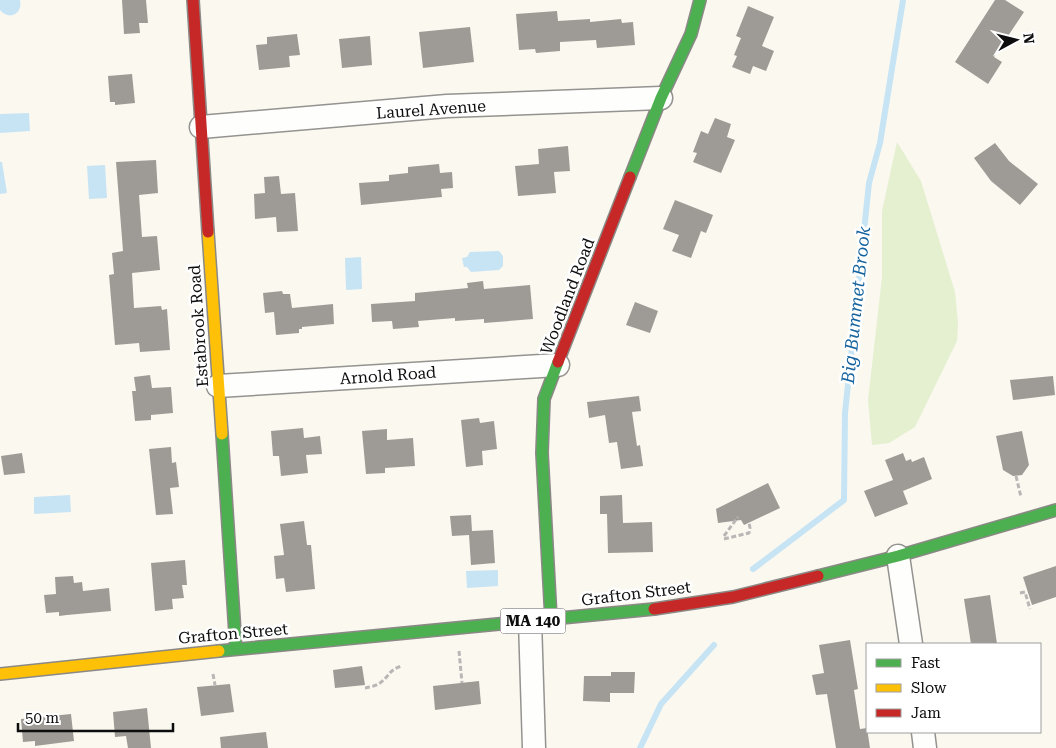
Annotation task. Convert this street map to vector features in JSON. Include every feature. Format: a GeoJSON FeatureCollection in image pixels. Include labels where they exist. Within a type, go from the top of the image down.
{"type":"FeatureCollection","features":[{"type":"Feature","properties":{"kind":"street","name":"Estabrook Road"},"geometry":{"type":"LineString","coordinates":[[193,0],[236,649]]}},
{"type":"Feature","properties":{"kind":"street","name":"Woodland Road"},"geometry":{"type":"LineString","coordinates":[[541,620],[542,428],[544,399],[661,98],[691,34],[700,0]]}},
{"type":"Feature","properties":{"kind":"street","name":"Laurel Avenue"},"geometry":{"type":"LineString","coordinates":[[201,126],[447,106],[661,98]]}},
{"type":"Feature","properties":{"kind":"street","name":"Arnold Road"},"geometry":{"type":"LineString","coordinates":[[218,386],[558,365]]}},
{"type":"Feature","properties":{"kind":"street","name":"Grafton Street"},"geometry":{"type":"LineString","coordinates":[[0,674],[652,609],[733,597],[898,556],[1056,510]]}},
{"type":"Feature","properties":{"kind":"street"},"geometry":{"type":"LineString","coordinates":[[898,556],[911,643]]}},
{"type":"Feature","properties":{"kind":"street"},"geometry":{"type":"LineString","coordinates":[[534,748],[541,620]]}},
{"type":"Feature","properties":{"kind":"street"},"geometry":{"type":"LineString","coordinates":[[923,733],[925,748]]}},
{"type":"Feature","properties":{"kind":"path"},"geometry":{"type":"LineString","coordinates":[[1016,476],[1022,500]]}},
{"type":"Feature","properties":{"kind":"path"},"geometry":{"type":"LineString","coordinates":[[738,517],[724,538],[749,532],[749,523]]}},
{"type":"Feature","properties":{"kind":"path"},"geometry":{"type":"LineString","coordinates":[[1020,592],[1025,592],[1030,609]]}},
{"type":"Feature","properties":{"kind":"path"},"geometry":{"type":"LineString","coordinates":[[459,646],[462,683]]}},
{"type":"Feature","properties":{"kind":"path"},"geometry":{"type":"LineString","coordinates":[[365,688],[376,686],[393,669],[402,666]]}},
{"type":"Feature","properties":{"kind":"green space"},"geometry":{"type":"Polygon","coordinates":[[[897,142],[921,181],[955,292],[958,323],[957,341],[915,427],[889,443],[872,445],[868,400],[882,277],[882,211],[897,142]]]}},
{"type":"Feature","properties":{"kind":"water"},"geometry":{"type":"Polygon","coordinates":[[[0,0],[20,0],[19,9],[14,14],[7,15],[0,10],[0,0]]]}},
{"type":"Feature","properties":{"kind":"water"},"geometry":{"type":"Polygon","coordinates":[[[29,113],[30,131],[0,133],[0,114],[29,113]]]}},
{"type":"Feature","properties":{"kind":"water"},"geometry":{"type":"Polygon","coordinates":[[[0,162],[2,162],[7,193],[0,194],[0,162]]]}},
{"type":"Feature","properties":{"kind":"water"},"geometry":{"type":"Polygon","coordinates":[[[105,165],[107,198],[89,199],[87,166],[105,165]]]}},
{"type":"Feature","properties":{"kind":"water"},"geometry":{"type":"Polygon","coordinates":[[[499,251],[503,256],[503,266],[499,270],[471,272],[467,267],[464,267],[462,258],[467,257],[470,252],[499,251]]]}},
{"type":"Feature","properties":{"kind":"water"},"geometry":{"type":"Polygon","coordinates":[[[361,257],[362,289],[346,290],[345,258],[361,257]]]}},
{"type":"Feature","properties":{"kind":"water"},"geometry":{"type":"Polygon","coordinates":[[[70,495],[71,512],[34,514],[34,497],[70,495]]]}},
{"type":"Feature","properties":{"kind":"water"},"geometry":{"type":"Polygon","coordinates":[[[498,570],[498,586],[467,588],[466,571],[498,570]]]}},
{"type":"Feature","properties":{"kind":"building"},"geometry":{"type":"Polygon","coordinates":[[[122,0],[146,0],[148,23],[139,23],[140,33],[124,34],[122,0]]]}},
{"type":"Feature","properties":{"kind":"building"},"geometry":{"type":"Polygon","coordinates":[[[995,0],[1005,0],[1024,12],[994,57],[1002,62],[988,84],[955,62],[995,0]]]}},
{"type":"Feature","properties":{"kind":"building"},"geometry":{"type":"Polygon","coordinates":[[[748,6],[774,17],[762,46],[774,51],[766,71],[753,66],[750,74],[732,67],[737,56],[734,55],[741,38],[736,36],[748,6]]]}},
{"type":"Feature","properties":{"kind":"building"},"geometry":{"type":"Polygon","coordinates":[[[557,11],[558,21],[590,19],[590,22],[621,19],[622,23],[633,22],[635,45],[597,48],[596,40],[560,42],[560,51],[536,53],[535,49],[519,50],[516,14],[557,11]]]}},
{"type":"Feature","properties":{"kind":"building"},"geometry":{"type":"Polygon","coordinates":[[[470,27],[474,62],[423,68],[419,32],[470,27]]]}},
{"type":"Feature","properties":{"kind":"building"},"geometry":{"type":"Polygon","coordinates":[[[297,34],[300,55],[289,56],[290,67],[259,70],[256,45],[267,44],[267,37],[297,34]]]}},
{"type":"Feature","properties":{"kind":"building"},"geometry":{"type":"Polygon","coordinates":[[[370,36],[372,65],[342,68],[339,39],[370,36]]]}},
{"type":"Feature","properties":{"kind":"building"},"geometry":{"type":"Polygon","coordinates":[[[132,74],[135,103],[115,105],[115,102],[110,102],[108,76],[132,74]]]}},
{"type":"Feature","properties":{"kind":"building"},"geometry":{"type":"Polygon","coordinates":[[[715,118],[731,124],[727,137],[735,140],[721,173],[693,162],[697,153],[693,152],[701,131],[708,134],[715,118]]]}},
{"type":"Feature","properties":{"kind":"building"},"geometry":{"type":"Polygon","coordinates":[[[995,143],[1009,161],[1038,184],[1020,205],[991,181],[974,158],[995,143]]]}},
{"type":"Feature","properties":{"kind":"building"},"geometry":{"type":"Polygon","coordinates":[[[568,146],[570,171],[554,172],[556,193],[518,196],[515,166],[539,164],[538,149],[568,146]]]}},
{"type":"Feature","properties":{"kind":"building"},"geometry":{"type":"Polygon","coordinates":[[[156,160],[158,193],[139,195],[142,237],[157,236],[160,270],[132,273],[134,308],[161,306],[162,310],[167,309],[170,350],[140,352],[139,343],[115,345],[109,275],[114,274],[112,253],[123,251],[116,162],[156,160]]]}},
{"type":"Feature","properties":{"kind":"building"},"geometry":{"type":"Polygon","coordinates":[[[439,164],[440,173],[452,172],[453,188],[441,189],[442,197],[361,205],[359,183],[389,181],[389,175],[408,173],[408,167],[439,164]]]}},
{"type":"Feature","properties":{"kind":"building"},"geometry":{"type":"Polygon","coordinates":[[[279,176],[281,194],[295,193],[298,231],[277,232],[276,217],[255,219],[254,194],[265,193],[264,177],[279,176]]]}},
{"type":"Feature","properties":{"kind":"building"},"geometry":{"type":"Polygon","coordinates":[[[675,200],[713,215],[706,233],[701,231],[691,258],[672,251],[679,235],[663,229],[675,200]]]}},
{"type":"Feature","properties":{"kind":"building"},"geometry":{"type":"Polygon","coordinates":[[[483,281],[484,289],[530,285],[533,319],[484,323],[484,319],[455,321],[455,318],[418,321],[419,327],[393,329],[392,321],[372,322],[371,304],[415,301],[415,293],[468,288],[467,283],[483,281]]]}},
{"type":"Feature","properties":{"kind":"building"},"geometry":{"type":"Polygon","coordinates":[[[282,291],[283,294],[290,294],[292,308],[333,304],[334,324],[302,327],[302,329],[299,329],[299,333],[276,335],[274,312],[265,313],[263,293],[282,291]]]}},
{"type":"Feature","properties":{"kind":"building"},"geometry":{"type":"Polygon","coordinates":[[[635,302],[658,311],[650,333],[626,325],[635,302]]]}},
{"type":"Feature","properties":{"kind":"building"},"geometry":{"type":"Polygon","coordinates":[[[150,375],[152,388],[171,387],[173,413],[151,415],[151,420],[135,421],[132,391],[136,391],[134,377],[150,375]]]}},
{"type":"Feature","properties":{"kind":"building"},"geometry":{"type":"Polygon","coordinates":[[[1053,376],[1055,395],[1013,400],[1010,380],[1053,376]]]}},
{"type":"Feature","properties":{"kind":"building"},"geometry":{"type":"Polygon","coordinates":[[[639,396],[641,411],[632,412],[637,446],[640,445],[643,466],[621,469],[617,442],[609,443],[605,415],[589,418],[587,402],[639,396]]]}},
{"type":"Feature","properties":{"kind":"building"},"geometry":{"type":"Polygon","coordinates":[[[479,418],[480,423],[494,421],[497,449],[482,451],[483,465],[466,467],[461,420],[479,418]]]}},
{"type":"Feature","properties":{"kind":"building"},"geometry":{"type":"Polygon","coordinates":[[[303,428],[304,438],[320,436],[322,454],[306,455],[308,473],[281,476],[279,456],[273,456],[271,431],[303,428]]]}},
{"type":"Feature","properties":{"kind":"building"},"geometry":{"type":"Polygon","coordinates":[[[387,429],[387,440],[413,438],[415,466],[385,468],[385,473],[366,474],[362,431],[387,429]]]}},
{"type":"Feature","properties":{"kind":"building"},"geometry":{"type":"Polygon","coordinates":[[[1022,431],[1029,465],[1022,475],[1013,476],[1003,470],[996,436],[1022,431]]]}},
{"type":"Feature","properties":{"kind":"building"},"geometry":{"type":"Polygon","coordinates":[[[171,447],[172,463],[176,462],[179,487],[170,488],[173,514],[156,515],[149,449],[171,447]]]}},
{"type":"Feature","properties":{"kind":"building"},"geometry":{"type":"Polygon","coordinates":[[[22,453],[25,473],[4,475],[1,456],[22,453]]]}},
{"type":"Feature","properties":{"kind":"building"},"geometry":{"type":"Polygon","coordinates":[[[903,453],[906,461],[911,459],[912,462],[924,457],[932,479],[903,491],[908,504],[875,517],[864,491],[893,480],[885,460],[903,453]]]}},
{"type":"Feature","properties":{"kind":"building"},"geometry":{"type":"Polygon","coordinates":[[[768,483],[780,508],[744,525],[741,520],[718,523],[716,509],[768,483]]]}},
{"type":"Feature","properties":{"kind":"building"},"geometry":{"type":"Polygon","coordinates":[[[622,495],[623,523],[652,522],[653,552],[608,553],[607,514],[600,514],[600,496],[622,495]]]}},
{"type":"Feature","properties":{"kind":"building"},"geometry":{"type":"Polygon","coordinates":[[[471,515],[472,531],[493,530],[495,563],[471,565],[469,535],[452,536],[450,516],[471,515]]]}},
{"type":"Feature","properties":{"kind":"building"},"geometry":{"type":"Polygon","coordinates":[[[304,521],[307,545],[311,545],[315,589],[286,592],[284,578],[276,579],[274,556],[284,555],[280,524],[304,521]]]}},
{"type":"Feature","properties":{"kind":"building"},"geometry":{"type":"Polygon","coordinates":[[[185,560],[187,585],[182,585],[184,598],[172,599],[173,609],[155,611],[151,563],[185,560]]]}},
{"type":"Feature","properties":{"kind":"building"},"geometry":{"type":"Polygon","coordinates":[[[1056,566],[1056,597],[1032,605],[1023,577],[1056,566]]]}},
{"type":"Feature","properties":{"kind":"building"},"geometry":{"type":"Polygon","coordinates":[[[73,576],[74,583],[82,582],[83,591],[109,588],[111,611],[59,616],[59,612],[46,613],[44,595],[56,594],[55,577],[73,576]]]}},
{"type":"Feature","properties":{"kind":"building"},"geometry":{"type":"Polygon","coordinates":[[[990,595],[997,643],[971,643],[964,599],[990,595]]]}},
{"type":"Feature","properties":{"kind":"building"},"geometry":{"type":"Polygon","coordinates":[[[850,640],[858,689],[854,690],[860,729],[866,728],[870,748],[836,748],[827,694],[816,695],[812,675],[824,673],[819,645],[850,640]]]}},
{"type":"Feature","properties":{"kind":"building"},"geometry":{"type":"Polygon","coordinates":[[[362,666],[365,685],[335,688],[333,670],[362,666]]]}},
{"type":"Feature","properties":{"kind":"building"},"geometry":{"type":"Polygon","coordinates":[[[611,672],[635,672],[634,693],[610,693],[610,702],[583,701],[584,676],[611,676],[611,672]]]}},
{"type":"Feature","properties":{"kind":"building"},"geometry":{"type":"Polygon","coordinates":[[[479,681],[481,704],[435,710],[433,686],[479,681]]]}},
{"type":"Feature","properties":{"kind":"building"},"geometry":{"type":"Polygon","coordinates":[[[230,684],[234,712],[201,716],[197,687],[230,684]]]}},
{"type":"Feature","properties":{"kind":"building"},"geometry":{"type":"Polygon","coordinates":[[[147,708],[151,748],[128,748],[126,736],[115,737],[113,712],[147,708]]]}},
{"type":"Feature","properties":{"kind":"building"},"geometry":{"type":"Polygon","coordinates":[[[71,714],[74,741],[35,746],[35,741],[23,742],[21,719],[71,714]]]}},
{"type":"Feature","properties":{"kind":"building"},"geometry":{"type":"Polygon","coordinates":[[[266,732],[268,748],[221,748],[220,737],[266,732]]]}},
{"type":"Feature","properties":{"kind":"waterway","name":"Big Bummet Brook"},"geometry":{"type":"LineString","coordinates":[[753,569],[844,500],[845,413],[869,183],[880,143],[903,0]]}},
{"type":"Feature","properties":{"kind":"waterway","name":"Big Bummet Brook"},"geometry":{"type":"LineString","coordinates":[[640,748],[661,704],[714,645]]}},
{"type":"Feature","properties":{"kind":"traffic: fast"},"geometry":{"type":"LineString","coordinates":[[630,177],[661,98],[691,34],[700,0]]}},
{"type":"Feature","properties":{"kind":"traffic: fast"},"geometry":{"type":"LineString","coordinates":[[551,619],[542,453],[544,399],[558,362]]}},
{"type":"Feature","properties":{"kind":"traffic: fast"},"geometry":{"type":"LineString","coordinates":[[222,434],[236,649]]}},
{"type":"Feature","properties":{"kind":"traffic: fast"},"geometry":{"type":"LineString","coordinates":[[818,576],[898,556],[1056,510]]}},
{"type":"Feature","properties":{"kind":"traffic: fast"},"geometry":{"type":"LineString","coordinates":[[219,651],[654,609]]}},
{"type":"Feature","properties":{"kind":"traffic: slow"},"geometry":{"type":"LineString","coordinates":[[208,232],[222,434]]}},
{"type":"Feature","properties":{"kind":"traffic: slow"},"geometry":{"type":"LineString","coordinates":[[0,674],[219,651]]}},
{"type":"Feature","properties":{"kind":"traffic: jam"},"geometry":{"type":"LineString","coordinates":[[193,0],[208,232]]}},
{"type":"Feature","properties":{"kind":"traffic: jam"},"geometry":{"type":"LineString","coordinates":[[558,362],[630,177]]}},
{"type":"Feature","properties":{"kind":"traffic: jam"},"geometry":{"type":"LineString","coordinates":[[654,609],[733,597],[818,576]]}}]}
